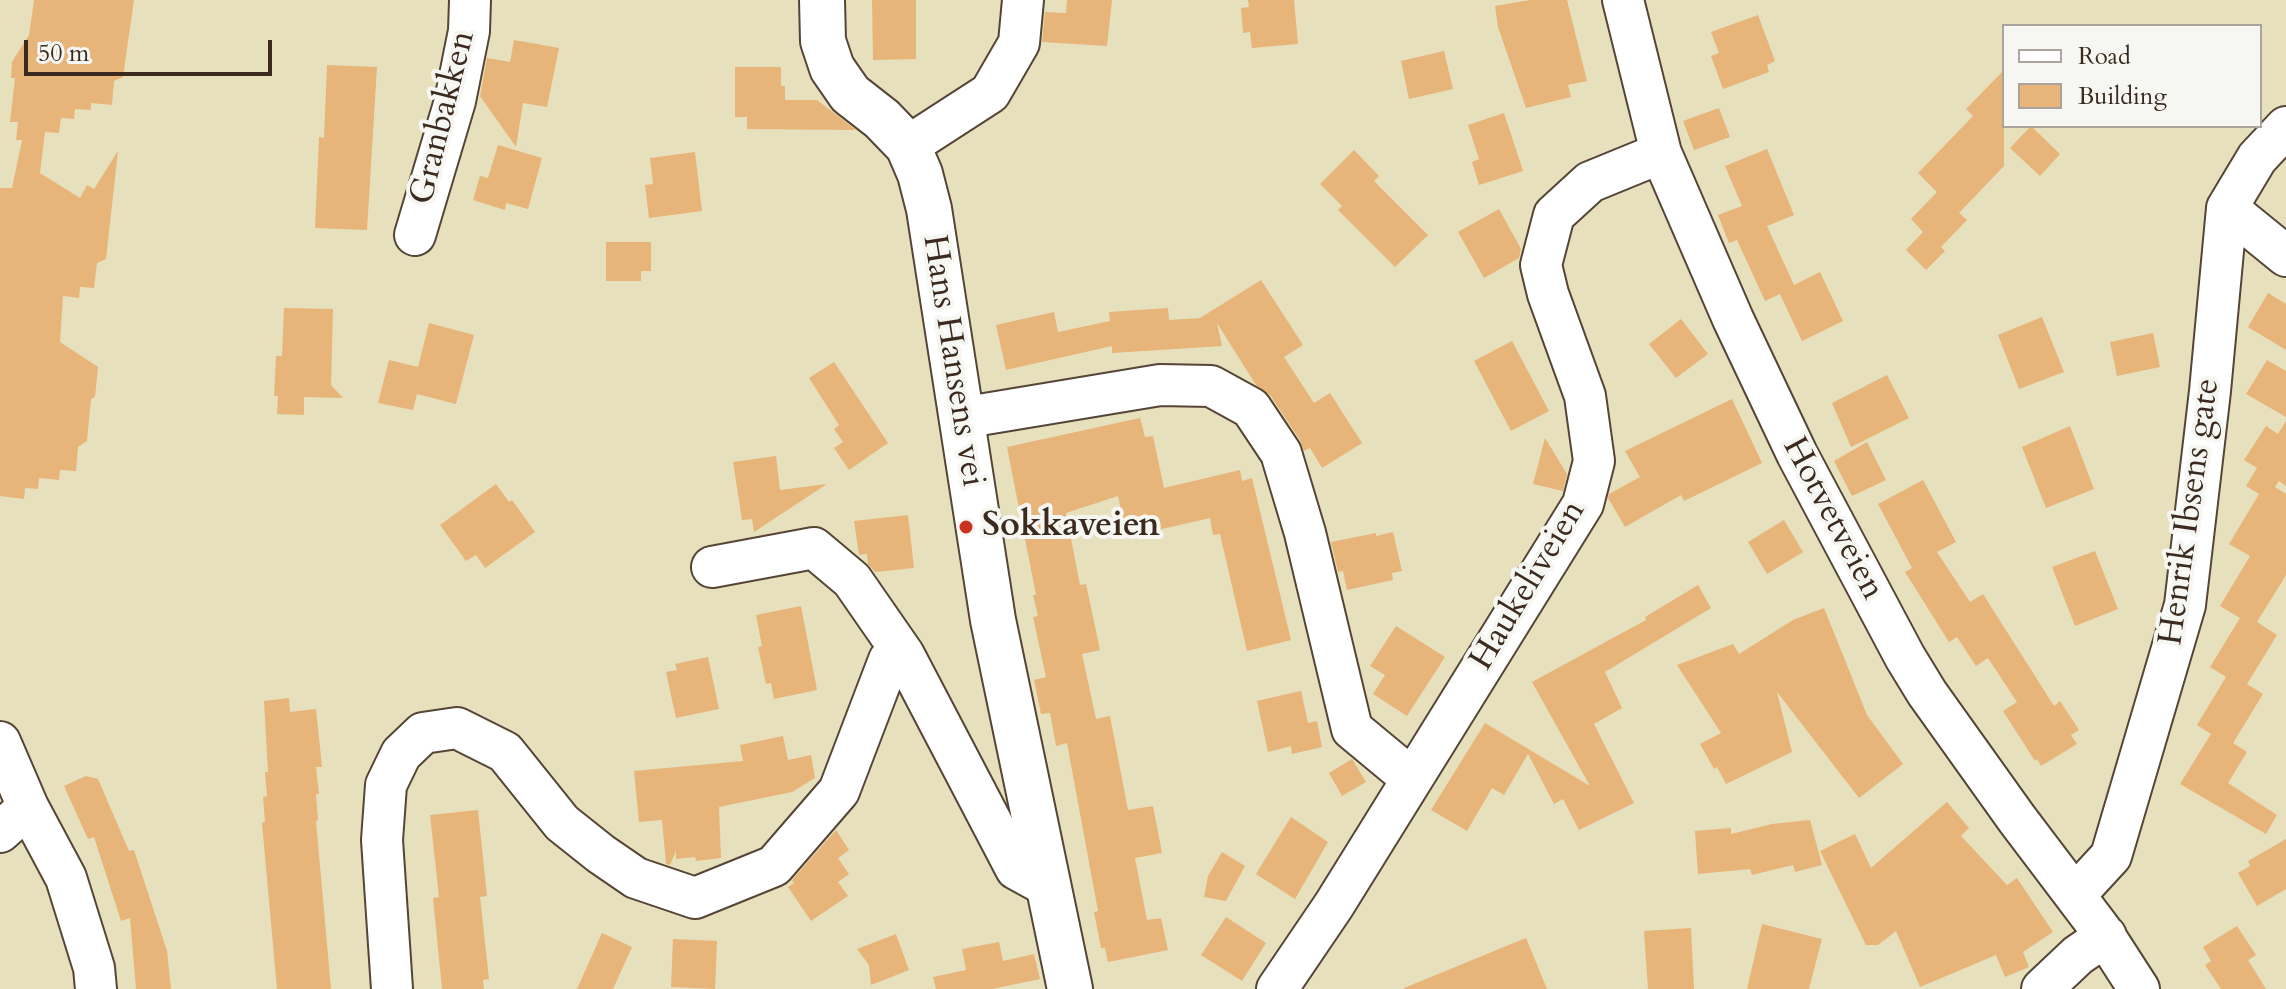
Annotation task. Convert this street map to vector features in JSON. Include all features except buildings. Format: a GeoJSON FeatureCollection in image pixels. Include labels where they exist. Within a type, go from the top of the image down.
{"type":"FeatureCollection","features":[{"type":"Feature","properties":{"kind":"main road","name":"Hans Hansens vei"},"geometry":{"type":"LineString","coordinates":[[822,0],[823,41],[832,68],[850,94],[882,119],[908,146],[920,174],[929,209],[993,620],[1070,989]]}},
{"type":"Feature","properties":{"kind":"street","name":"Granbakken"},"geometry":{"type":"LineString","coordinates":[[415,235],[455,101],[469,31],[470,0]]}},
{"type":"Feature","properties":{"kind":"street"},"geometry":{"type":"LineString","coordinates":[[908,146],[990,93],[1019,43],[1023,0]]}},
{"type":"Feature","properties":{"kind":"street","name":"Hotvetveien"},"geometry":{"type":"LineString","coordinates":[[1623,0],[1661,153],[1733,319],[1797,454],[1905,657],[2017,819],[2106,936],[2139,989]]}},
{"type":"Feature","properties":{"kind":"street","name":"Henrik Ibsens gate"},"geometry":{"type":"LineString","coordinates":[[2075,895],[2111,856],[2185,605],[2227,208],[2257,158],[2286,127]]}},
{"type":"Feature","properties":{"kind":"street","name":"Haukeliveien"},"geometry":{"type":"LineString","coordinates":[[1277,989],[1334,905],[1583,504],[1594,461],[1585,396],[1548,294],[1541,265],[1554,215],[1590,182],[1661,153]]}},
{"type":"Feature","properties":{"kind":"street"},"geometry":{"type":"LineString","coordinates":[[2227,208],[2286,256]]}},
{"type":"Feature","properties":{"kind":"street"},"geometry":{"type":"LineString","coordinates":[[961,418],[1160,385],[1211,386],[1251,408],[1281,453],[1305,533],[1352,729],[1403,791]]}},
{"type":"Feature","properties":{"kind":"street"},"geometry":{"type":"LineString","coordinates":[[712,567],[814,548],[852,580],[904,655],[1016,869],[1047,886]]}},
{"type":"Feature","properties":{"kind":"street"},"geometry":{"type":"LineString","coordinates":[[392,989],[382,840],[386,785],[401,754],[423,733],[457,728],[505,752],[562,823],[601,854],[636,878],[695,898],[774,866],[839,791],[889,660],[904,655]]}},
{"type":"Feature","properties":{"kind":"street"},"geometry":{"type":"LineString","coordinates":[[0,742],[14,820],[66,878],[94,968],[96,989]]}},
{"type":"Feature","properties":{"kind":"street"},"geometry":{"type":"LineString","coordinates":[[2042,989],[2078,955],[2106,936]]}},
{"type":"Feature","properties":{"kind":"place","name":"Sokkaveien"},"geometry":{"type":"Point","coordinates":[966,527]}}]}
